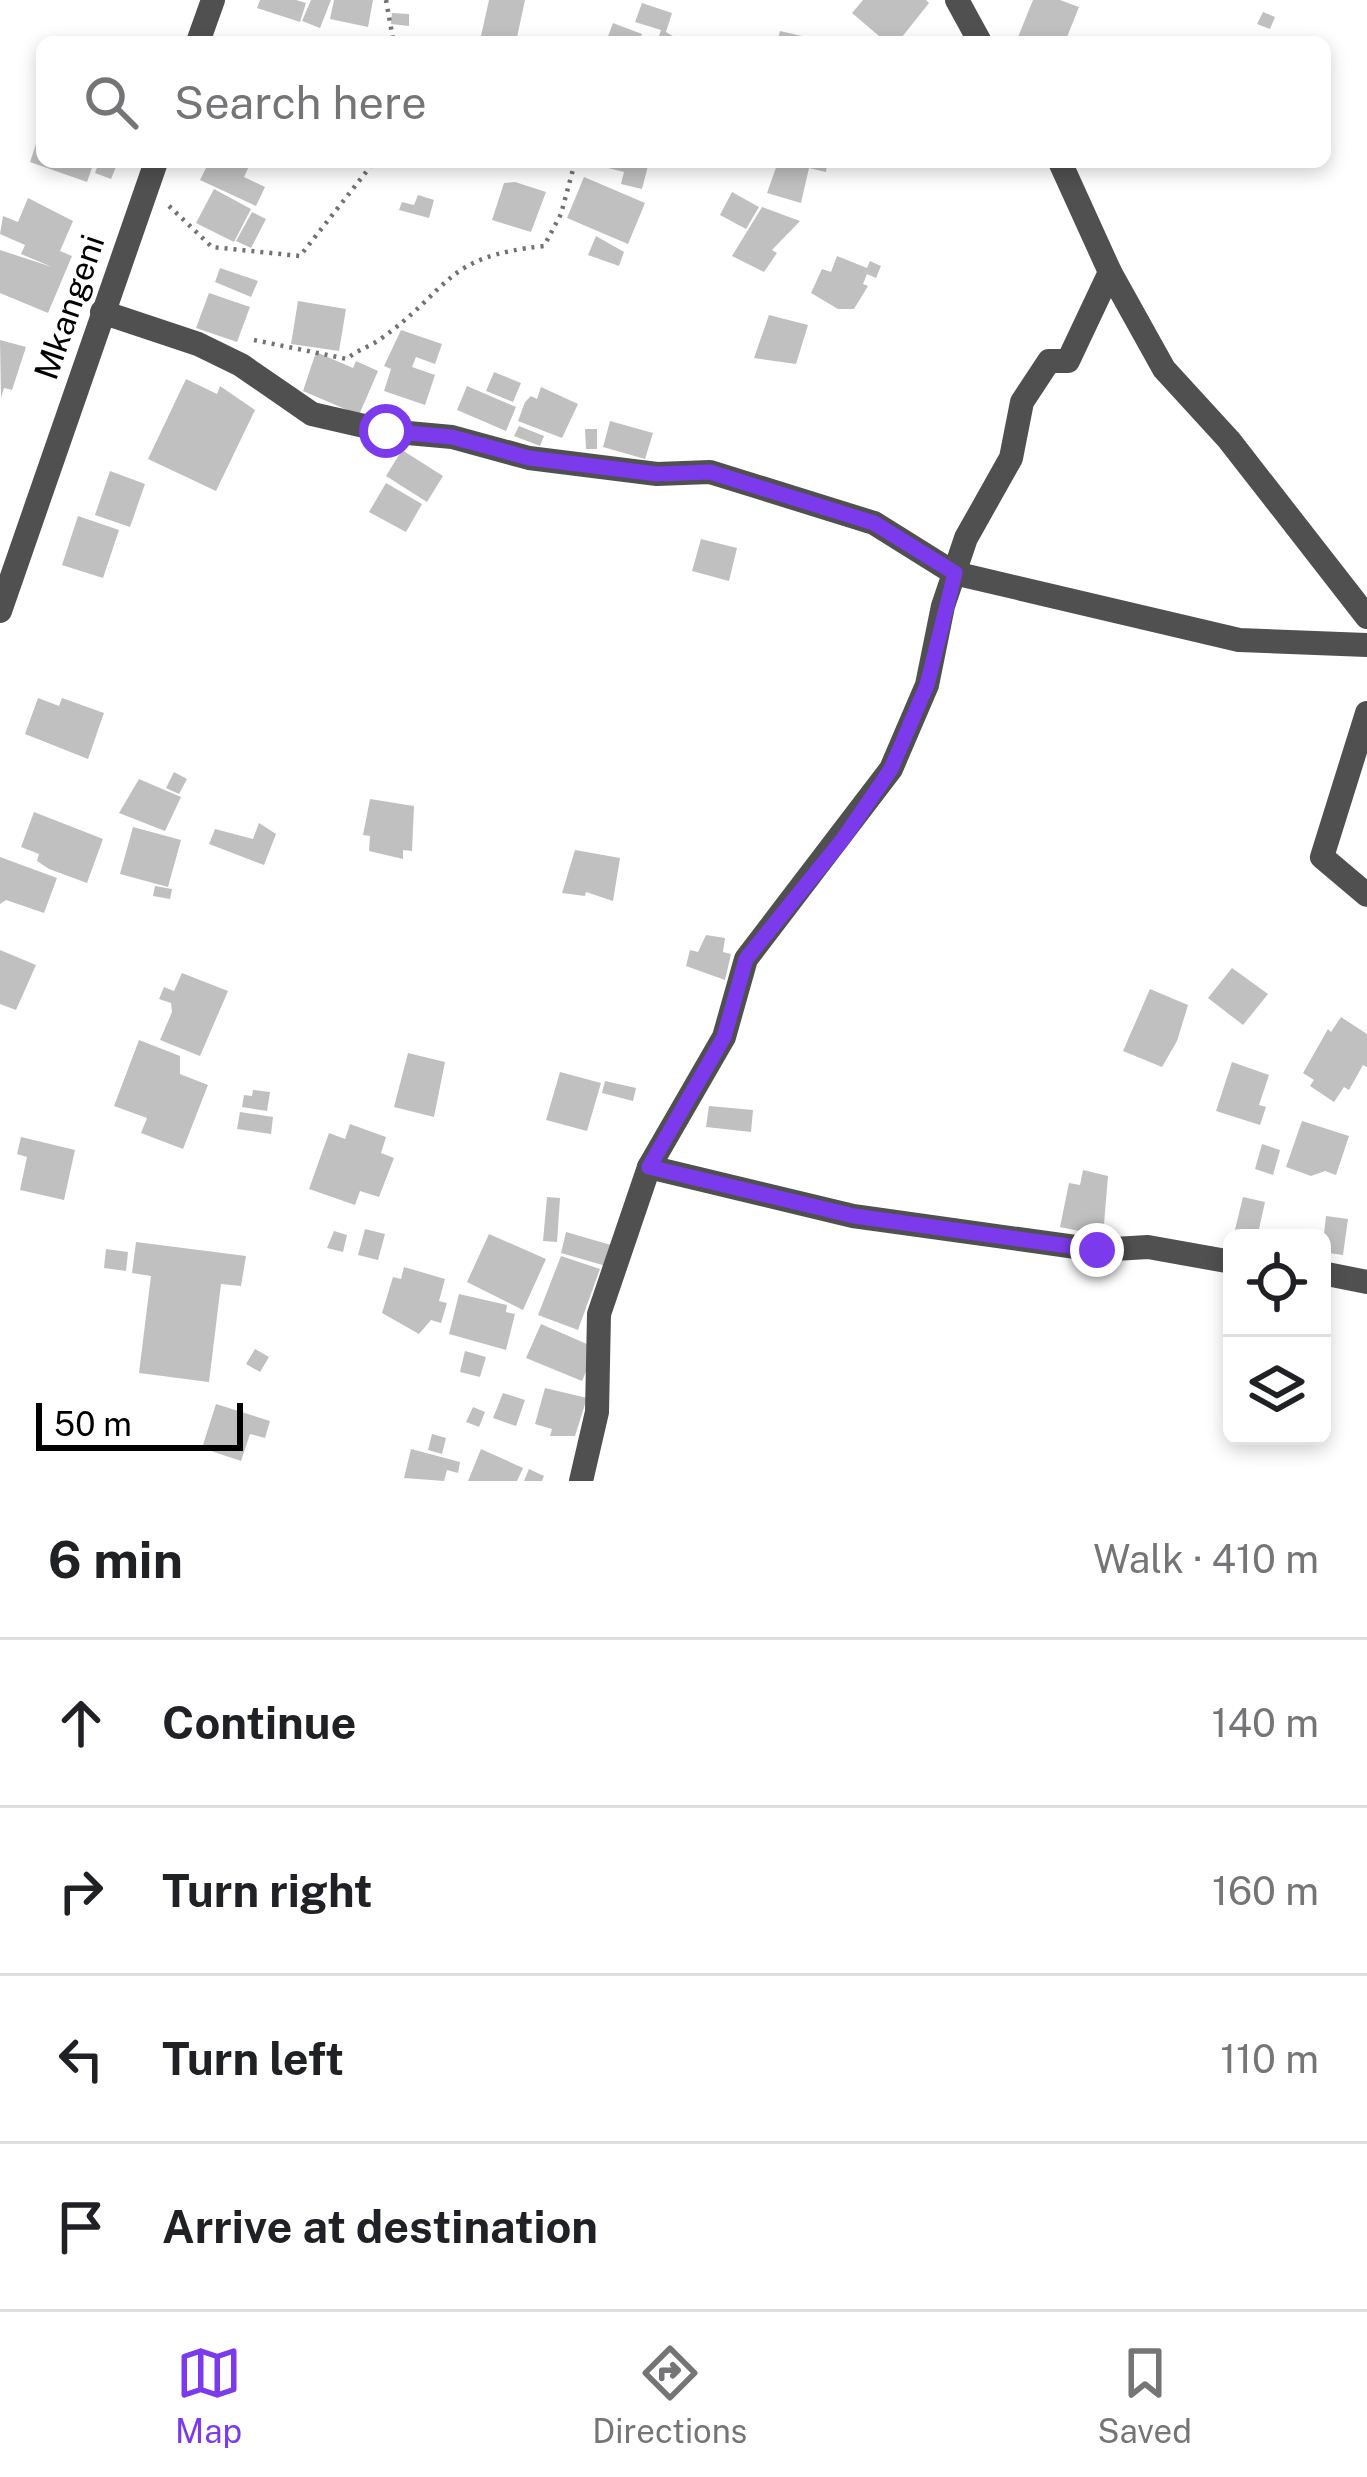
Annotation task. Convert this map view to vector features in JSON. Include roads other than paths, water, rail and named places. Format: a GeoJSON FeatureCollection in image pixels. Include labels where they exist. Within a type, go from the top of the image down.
{"type":"FeatureCollection","features":[{"type":"Feature","properties":{"kind":"street"},"geometry":{"type":"LineString","coordinates":[[200,36],[213,0]]}},
{"type":"Feature","properties":{"kind":"street"},"geometry":{"type":"LineString","coordinates":[[957,0],[977,36]]}},
{"type":"Feature","properties":{"kind":"street"},"geometry":{"type":"LineString","coordinates":[[1063,168],[1110,272],[1164,369],[1229,440],[1367,617]]}},
{"type":"Feature","properties":{"kind":"street","name":"Mkangeni"},"geometry":{"type":"LineString","coordinates":[[0,611],[151,174]]}},
{"type":"Feature","properties":{"kind":"street"},"geometry":{"type":"LineString","coordinates":[[581,1481],[597,1412],[599,1314],[649,1167],[724,1037],[746,959],[843,839],[891,769],[927,685],[955,573],[982,503],[1011,458],[1022,402],[1049,361],[1068,361],[1110,272]]}},
{"type":"Feature","properties":{"kind":"street"},"geometry":{"type":"LineString","coordinates":[[102,312],[238,364],[313,414],[386,431],[452,437],[529,458],[657,474],[710,472],[874,523],[955,573],[1240,640],[1367,645]]}},
{"type":"Feature","properties":{"kind":"street"},"geometry":{"type":"LineString","coordinates":[[1367,713],[1322,857],[1367,896]]}},
{"type":"Feature","properties":{"kind":"street"},"geometry":{"type":"LineString","coordinates":[[649,1167],[854,1216],[1097,1250],[1148,1247],[1223,1260]]}},
{"type":"Feature","properties":{"kind":"street"},"geometry":{"type":"LineString","coordinates":[[1331,1275],[1367,1282]]}}]}
